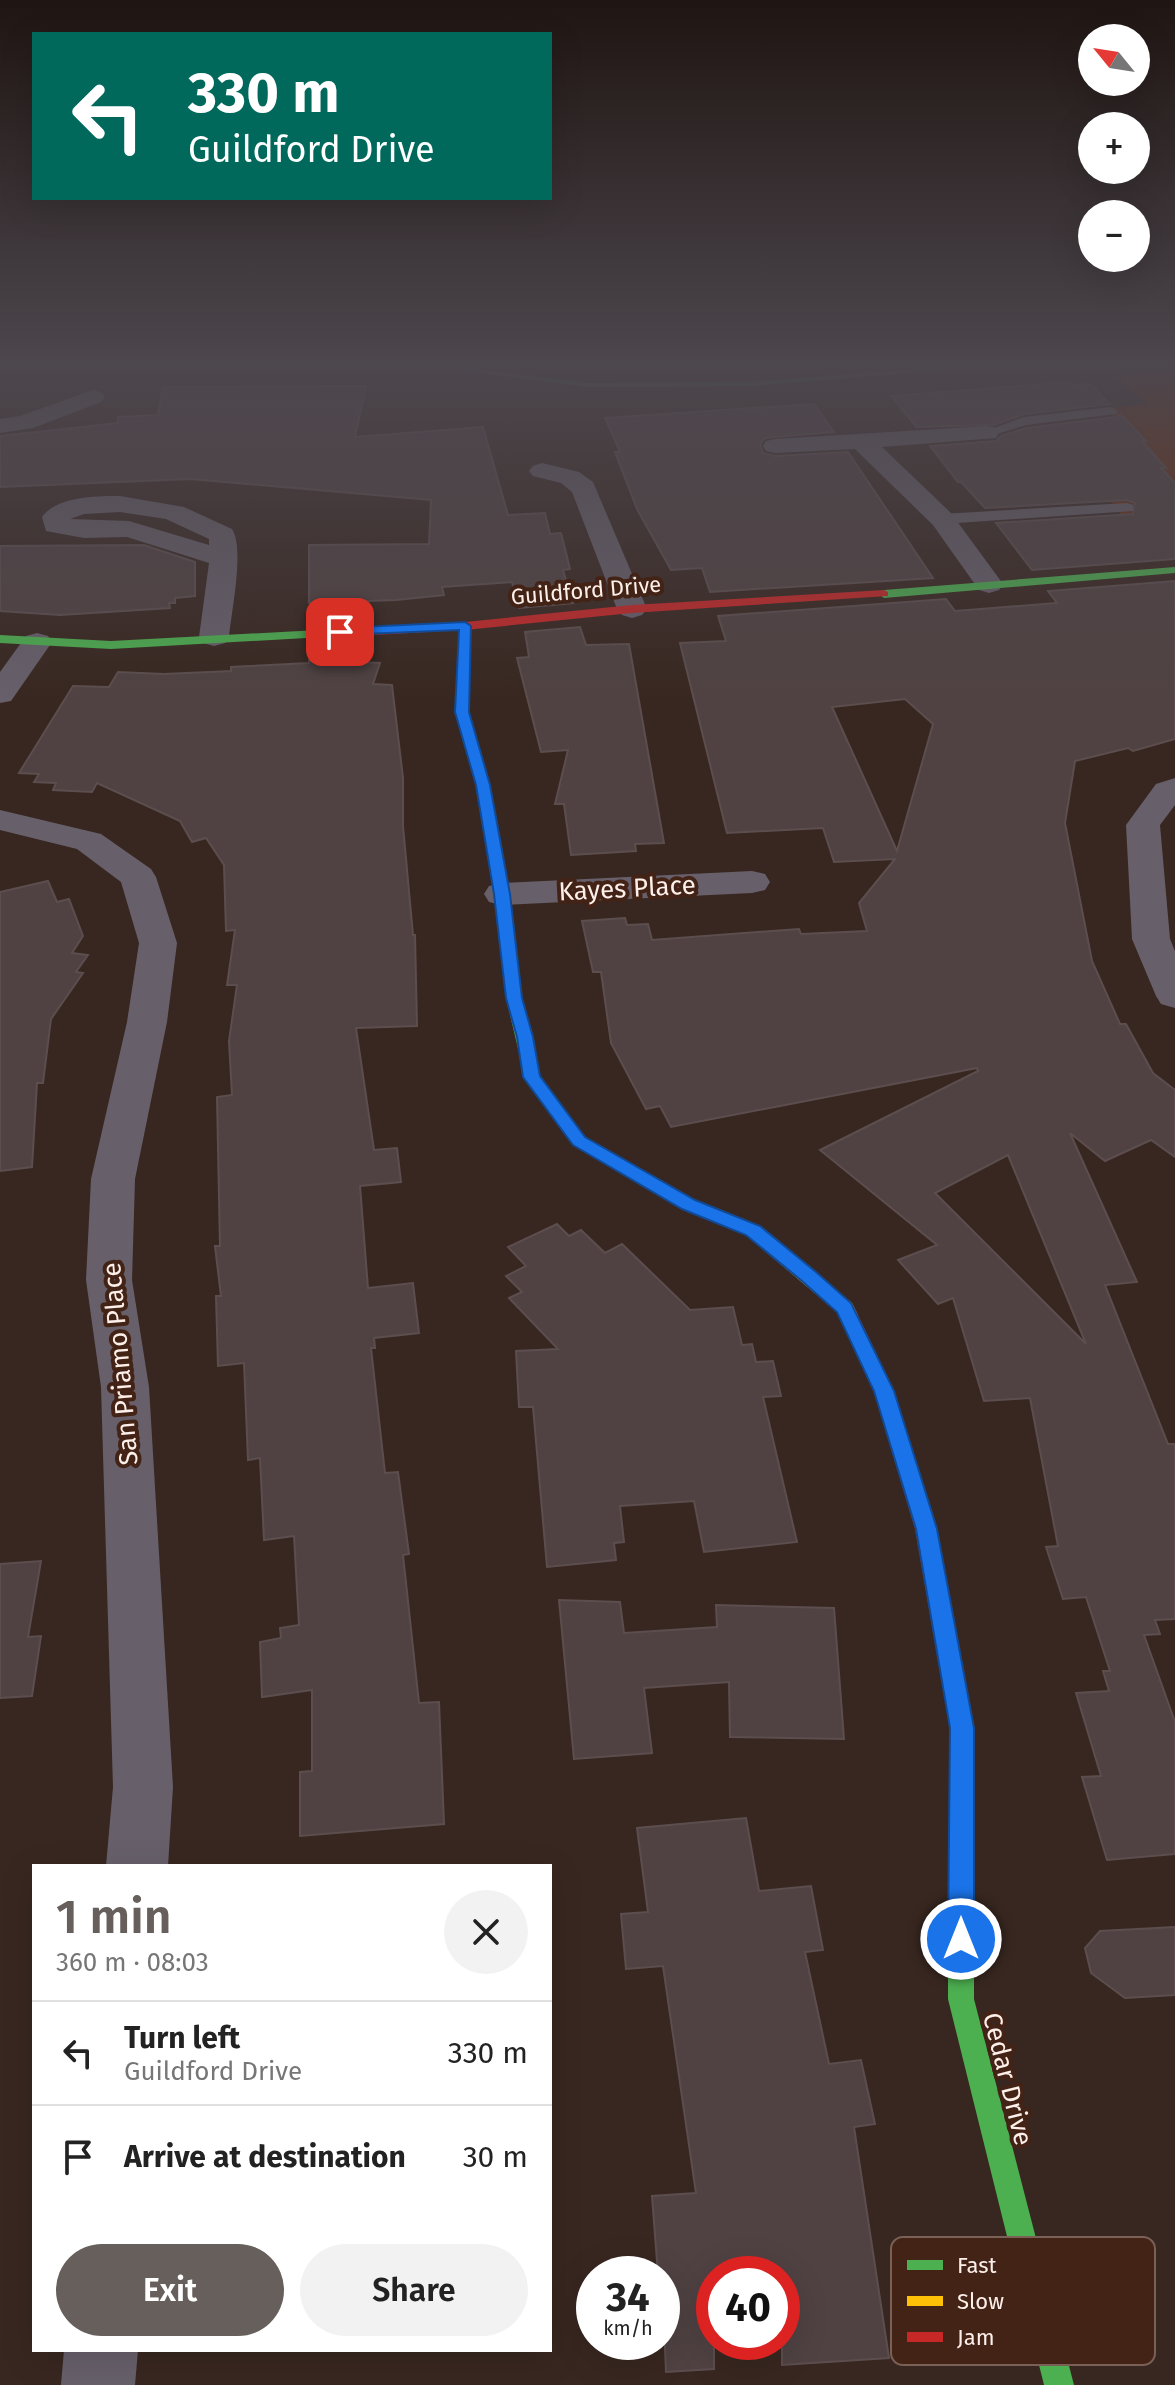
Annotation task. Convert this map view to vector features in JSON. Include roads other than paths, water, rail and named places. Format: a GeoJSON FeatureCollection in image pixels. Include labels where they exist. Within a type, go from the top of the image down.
{"type":"FeatureCollection","features":[{"type":"Feature","properties":{"kind":"street"},"geometry":{"type":"LineString","coordinates":[[572,478],[584,488],[632,609]]}},
{"type":"Feature","properties":{"kind":"street"},"geometry":{"type":"LineString","coordinates":[[900,478],[942,519],[989,584]]}},
{"type":"Feature","properties":{"kind":"street"},"geometry":{"type":"LineString","coordinates":[[214,637],[223,559],[222,535],[187,517],[148,506],[84,505],[65,509],[55,517],[56,525],[84,530],[129,529],[223,559]]}},
{"type":"Feature","properties":{"kind":"street","name":"Guildford Drive"},"geometry":{"type":"LineString","coordinates":[[0,639],[111,645],[214,637],[465,626],[632,609],[1175,570]]}},
{"type":"Feature","properties":{"kind":"street","name":"Cedar Drive"},"geometry":{"type":"LineString","coordinates":[[465,626],[462,712],[483,785],[502,894],[514,998],[525,1037],[531,1077],[579,1141],[688,1205],[753,1231],[845,1308],[884,1391],[926,1529],[962,1728],[961,1999],[1021,2237]]}},
{"type":"Feature","properties":{"kind":"street"},"geometry":{"type":"LineString","coordinates":[[0,694],[37,642]]}},
{"type":"Feature","properties":{"kind":"street"},"geometry":{"type":"LineString","coordinates":[[1175,788],[1168,791],[1143,825],[1151,939],[1175,996]]}},
{"type":"Feature","properties":{"kind":"street","name":"San Priamo Place"},"geometry":{"type":"LineString","coordinates":[[0,820],[89,841],[138,877],[158,943],[147,1022],[113,1179],[109,1280],[126,1402],[143,1787],[137,1864]]}},
{"type":"Feature","properties":{"kind":"street","name":"Kayes Place"},"geometry":{"type":"LineString","coordinates":[[502,894],[752,882]]}},
{"type":"Feature","properties":{"kind":"street"},"geometry":{"type":"LineString","coordinates":[[98,2385],[101,2352]]}},
{"type":"Feature","properties":{"kind":"street","name":"Cedar Drive"},"geometry":{"type":"LineString","coordinates":[[1054,2365],[1059,2385]]}},
{"type":"Feature","properties":{"kind":"lane"},"geometry":{"type":"LineString","coordinates":[[942,519],[1127,508]]}}]}
